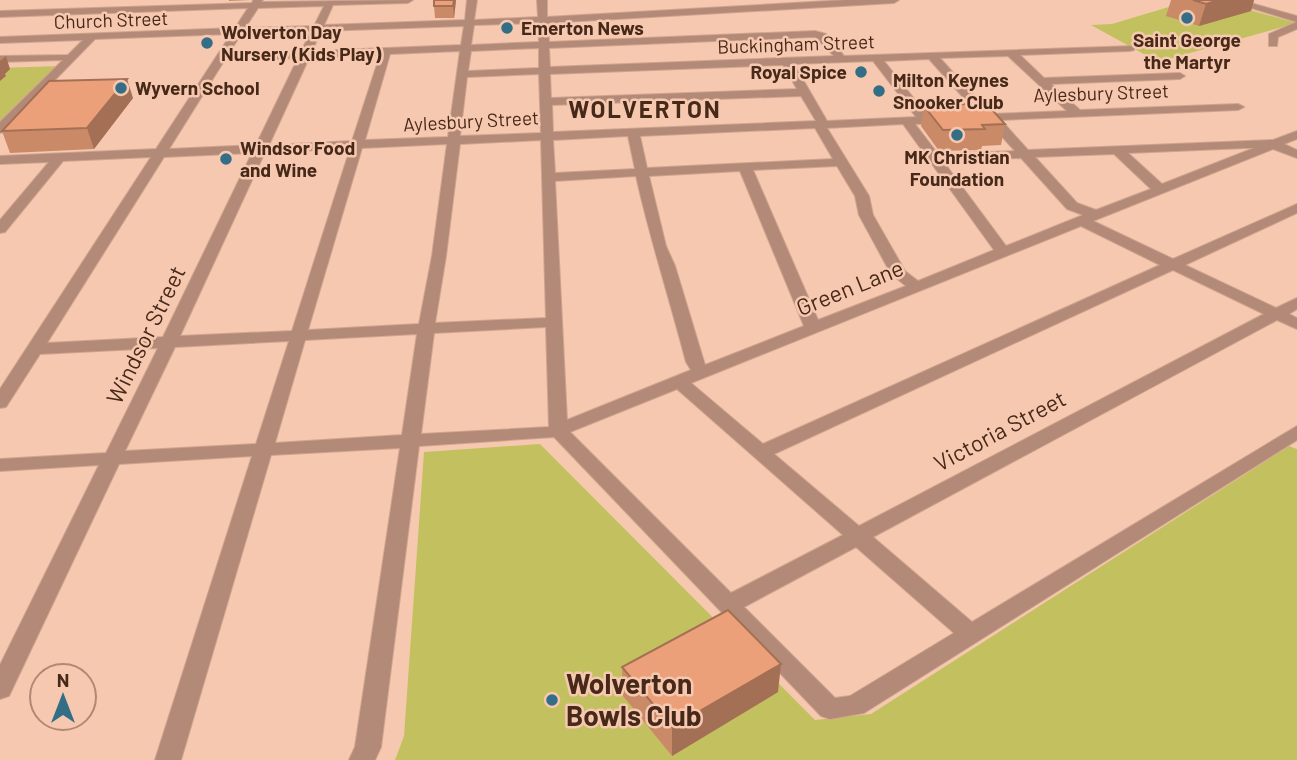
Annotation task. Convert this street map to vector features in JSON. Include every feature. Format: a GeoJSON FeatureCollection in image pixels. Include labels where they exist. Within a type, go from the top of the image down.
{"type":"FeatureCollection","features":[{"type":"Feature","properties":{"kind":"street"},"geometry":{"type":"LineString","coordinates":[[0,38],[41,0]]}},
{"type":"Feature","properties":{"kind":"street"},"geometry":{"type":"LineString","coordinates":[[0,13],[408,0]]}},
{"type":"Feature","properties":{"kind":"street"},"geometry":{"type":"LineString","coordinates":[[362,760],[368,747],[426,328],[439,256],[472,0]]}},
{"type":"Feature","properties":{"kind":"street"},"geometry":{"type":"LineString","coordinates":[[542,0],[558,430],[830,709],[855,706],[1297,432]]}},
{"type":"Feature","properties":{"kind":"street","name":"Church Street"},"geometry":{"type":"LineString","coordinates":[[0,38],[91,38],[316,30],[894,0]]}},
{"type":"Feature","properties":{"kind":"street"},"geometry":{"type":"LineString","coordinates":[[1230,0],[1297,19]]}},
{"type":"Feature","properties":{"kind":"street","name":"Windsor Street"},"geometry":{"type":"LineString","coordinates":[[0,689],[330,2]]}},
{"type":"Feature","properties":{"kind":"street"},"geometry":{"type":"LineString","coordinates":[[0,403],[7,381],[34,349],[257,3]]}},
{"type":"Feature","properties":{"kind":"street"},"geometry":{"type":"LineString","coordinates":[[1273,44],[1273,36],[1297,25]]}},
{"type":"Feature","properties":{"kind":"street"},"geometry":{"type":"LineString","coordinates":[[222,58],[816,34],[822,36],[842,60]]}},
{"type":"Feature","properties":{"kind":"street"},"geometry":{"type":"LineString","coordinates":[[0,129],[63,61],[91,38]]}},
{"type":"Feature","properties":{"kind":"street","name":"Buckingham Street"},"geometry":{"type":"LineString","coordinates":[[462,74],[1130,48]]}},
{"type":"Feature","properties":{"kind":"street"},"geometry":{"type":"LineString","coordinates":[[168,760],[386,51]]}},
{"type":"Feature","properties":{"kind":"street"},"geometry":{"type":"LineString","coordinates":[[1011,53],[1076,113]]}},
{"type":"Feature","properties":{"kind":"street"},"geometry":{"type":"LineString","coordinates":[[933,57],[1072,206],[1088,218],[1171,264],[1297,324]]}},
{"type":"Feature","properties":{"kind":"street"},"geometry":{"type":"LineString","coordinates":[[0,59],[63,61]]}},
{"type":"Feature","properties":{"kind":"street"},"geometry":{"type":"LineString","coordinates":[[877,59],[925,120]]}},
{"type":"Feature","properties":{"kind":"street"},"geometry":{"type":"LineString","coordinates":[[0,67],[63,61]]}},
{"type":"Feature","properties":{"kind":"street"},"geometry":{"type":"LineString","coordinates":[[787,62],[862,195],[866,215],[899,274],[915,286]]}},
{"type":"Feature","properties":{"kind":"street"},"geometry":{"type":"LineString","coordinates":[[1041,81],[1180,76]]}},
{"type":"Feature","properties":{"kind":"street"},"geometry":{"type":"LineString","coordinates":[[546,102],[805,92]]}},
{"type":"Feature","properties":{"kind":"street","name":"Aylesbury Street"},"geometry":{"type":"LineString","coordinates":[[0,160],[1238,107]]}},
{"type":"Feature","properties":{"kind":"street"},"geometry":{"type":"LineString","coordinates":[[907,121],[1003,252]]}},
{"type":"Feature","properties":{"kind":"street"},"geometry":{"type":"LineString","coordinates":[[633,133],[659,246],[668,266],[695,362],[701,372]]}},
{"type":"Feature","properties":{"kind":"street","name":"Green Lane"},"geometry":{"type":"LineString","coordinates":[[0,464],[265,450],[558,430],[1297,135]]}},
{"type":"Feature","properties":{"kind":"street"},"geometry":{"type":"LineString","coordinates":[[933,158],[1272,144],[1297,153]]}},
{"type":"Feature","properties":{"kind":"street"},"geometry":{"type":"LineString","coordinates":[[1117,150],[1160,190]]}},
{"type":"Feature","properties":{"kind":"street"},"geometry":{"type":"LineString","coordinates":[[0,229],[59,158]]}},
{"type":"Feature","properties":{"kind":"street"},"geometry":{"type":"LineString","coordinates":[[549,177],[842,162]]}},
{"type":"Feature","properties":{"kind":"street"},"geometry":{"type":"LineString","coordinates":[[744,167],[813,328]]}},
{"type":"Feature","properties":{"kind":"street"},"geometry":{"type":"LineString","coordinates":[[759,453],[1297,208]]}},
{"type":"Feature","properties":{"kind":"street","name":"Victoria Street"},"geometry":{"type":"LineString","coordinates":[[728,605],[856,534],[1297,303]]}},
{"type":"Feature","properties":{"kind":"street"},"geometry":{"type":"LineString","coordinates":[[34,349],[554,322]]}},
{"type":"Feature","properties":{"kind":"street"},"geometry":{"type":"LineString","coordinates":[[679,382],[972,635]]}},
{"type":"Feature","properties":{"kind":"shaded area"},"geometry":{"type":"Polygon","coordinates":[[[1192,0],[1213,0],[1297,23],[1158,62],[1091,25],[1112,24],[1192,0]]]}},
{"type":"Feature","properties":{"kind":"shaded area"},"geometry":{"type":"Polygon","coordinates":[[[61,66],[0,129],[0,68],[61,66]]]}},
{"type":"Feature","properties":{"kind":"shaded area"},"geometry":{"type":"Polygon","coordinates":[[[540,444],[815,720],[871,714],[1289,446],[1297,449],[1297,760],[395,760],[404,736],[424,452],[540,444]]]}},
{"type":"Feature","properties":{"kind":"building"},"geometry":{"type":"Polygon","coordinates":[[[434,0],[454,0],[453,6],[434,6],[434,0]]]}},
{"type":"Feature","properties":{"kind":"building"},"geometry":{"type":"Polygon","coordinates":[[[1193,0],[1219,0],[1206,4],[1193,0]]]}},
{"type":"Feature","properties":{"kind":"building"},"geometry":{"type":"Polygon","coordinates":[[[127,79],[87,128],[2,131],[49,81],[127,79]]]}},
{"type":"Feature","properties":{"kind":"building"},"geometry":{"type":"Polygon","coordinates":[[[986,103],[1005,124],[982,125],[985,129],[943,130],[924,106],[986,103]]]}},
{"type":"Feature","properties":{"kind":"building"},"geometry":{"type":"Polygon","coordinates":[[[728,610],[781,664],[672,727],[622,667],[728,610]]]}},
{"type":"Feature","properties":{"kind":"place","name":"Saint George the Martyr"},"geometry":{"type":"Point","coordinates":[1187,18]}},
{"type":"Feature","properties":{"kind":"place","name":"Emerton News"},"geometry":{"type":"Point","coordinates":[507,28]}},
{"type":"Feature","properties":{"kind":"place","name":"Wolverton Day Nursery (Kids Play)"},"geometry":{"type":"Point","coordinates":[207,43]}},
{"type":"Feature","properties":{"kind":"place","name":"Royal Spice"},"geometry":{"type":"Point","coordinates":[861,72]}},
{"type":"Feature","properties":{"kind":"place","name":"Wyvern School"},"geometry":{"type":"Point","coordinates":[121,88]}},
{"type":"Feature","properties":{"kind":"place","name":"Milton Keynes Snooker Club"},"geometry":{"type":"Point","coordinates":[879,91]}},
{"type":"Feature","properties":{"kind":"place","name":"MK Christian Foundation"},"geometry":{"type":"Point","coordinates":[957,135]}},
{"type":"Feature","properties":{"kind":"place","name":"Windsor Food and Wine"},"geometry":{"type":"Point","coordinates":[226,159]}},
{"type":"Feature","properties":{"kind":"place","name":"Wolverton Bowls Club"},"geometry":{"type":"Point","coordinates":[552,700]}},
{"type":"Feature","properties":{"kind":"district","name":"WOLVERTON"},"geometry":{"type":"Point","coordinates":[645,110]}}]}
